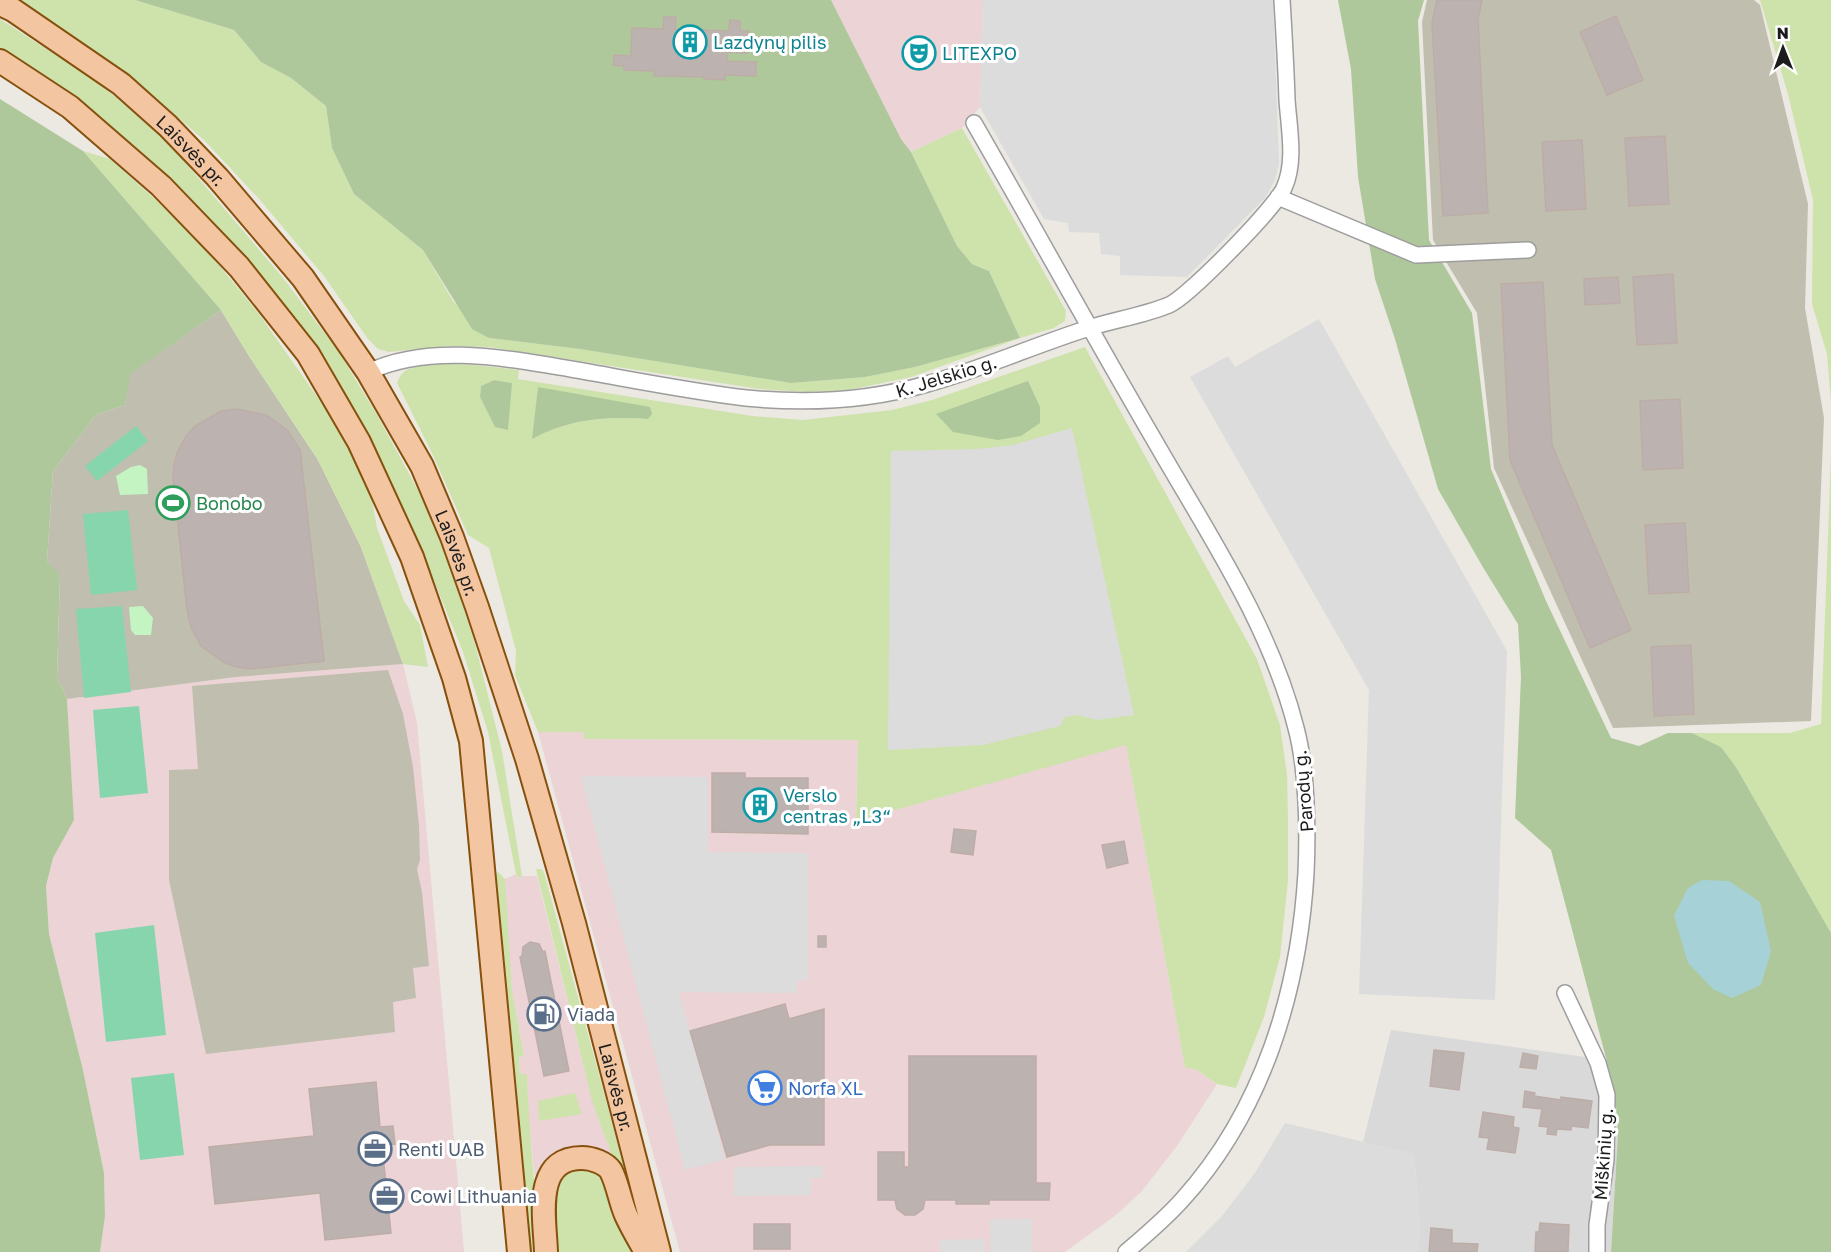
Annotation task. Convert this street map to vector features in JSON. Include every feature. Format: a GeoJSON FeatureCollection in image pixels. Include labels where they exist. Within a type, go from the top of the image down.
{"type":"FeatureCollection","features":[{"type":"Feature","properties":{"kind":"main road","name":"Laisvės pr."},"geometry":{"type":"LineString","coordinates":[[0,4],[13,10],[120,84],[168,126],[217,177],[303,278],[368,372],[422,466],[452,537],[527,759],[574,923],[659,1252]]}},
{"type":"Feature","properties":{"kind":"main road"},"geometry":{"type":"LineString","coordinates":[[0,61],[70,107],[161,186],[239,267],[308,354],[359,442],[408,547],[454,678],[471,741],[519,1252]]}},
{"type":"Feature","properties":{"kind":"main road"},"geometry":{"type":"LineString","coordinates":[[546,1252],[544,1190],[550,1173],[561,1164],[574,1158],[581,1158],[599,1162],[610,1169],[626,1215],[646,1252]]}},
{"type":"Feature","properties":{"kind":"street","name":"K. Jelskio g."},"geometry":{"type":"LineString","coordinates":[[368,372],[387,363],[422,358],[465,356],[526,362],[743,397],[794,402],[837,400],[884,395],[929,384],[1090,327],[1171,305],[1188,292],[1274,205],[1284,188],[1290,160],[1282,0]]}},
{"type":"Feature","properties":{"kind":"street","name":"Parodų g."},"geometry":{"type":"LineString","coordinates":[[974,123],[1259,625],[1297,730],[1305,794],[1308,845],[1301,935],[1282,1018],[1249,1102],[1211,1164],[1183,1200],[1126,1252]]}},
{"type":"Feature","properties":{"kind":"street"},"geometry":{"type":"LineString","coordinates":[[1278,197],[1416,255],[1528,250]]}},
{"type":"Feature","properties":{"kind":"street","name":"Miškinių g."},"geometry":{"type":"LineString","coordinates":[[1565,993],[1598,1064],[1607,1095],[1606,1160],[1597,1225],[1597,1252]]}},
{"type":"Feature","properties":{"kind":"shaded area","name":"LITEXPO"},"geometry":{"type":"Polygon","coordinates":[[[831,0],[983,0],[980,107],[962,128],[911,152],[901,139],[831,0]]]}},
{"type":"Feature","properties":{"kind":"shaded area"},"geometry":{"type":"Polygon","coordinates":[[[983,0],[1273,0],[1279,164],[1275,180],[1265,198],[1187,277],[1120,275],[1120,256],[1101,254],[1099,233],[1069,232],[1068,223],[1044,219],[980,107],[983,0]]]}},
{"type":"Feature","properties":{"kind":"shaded area"},"geometry":{"type":"Polygon","coordinates":[[[1427,0],[1754,0],[1760,5],[1808,204],[1805,308],[1824,418],[1811,721],[1613,728],[1494,468],[1477,313],[1433,240],[1422,22],[1427,0]]]}},
{"type":"Feature","properties":{"kind":"shaded area"},"geometry":{"type":"Polygon","coordinates":[[[221,310],[318,460],[361,547],[403,664],[236,677],[67,699],[57,677],[60,576],[47,561],[53,471],[96,415],[125,405],[129,374],[221,310]]]}},
{"type":"Feature","properties":{"kind":"shaded area"},"geometry":{"type":"Polygon","coordinates":[[[1319,319],[1507,651],[1495,1000],[1359,994],[1369,690],[1190,377],[1228,356],[1235,367],[1319,319]]]}},
{"type":"Feature","properties":{"kind":"shaded area"},"geometry":{"type":"Polygon","coordinates":[[[1072,428],[1134,715],[1097,720],[1077,715],[1065,717],[1060,726],[983,745],[888,750],[891,451],[978,449],[1013,445],[1072,428]]]}},
{"type":"Feature","properties":{"kind":"shaded area"},"geometry":{"type":"Polygon","coordinates":[[[403,664],[417,723],[464,1252],[100,1252],[105,1216],[104,1173],[83,1070],[49,934],[46,886],[53,858],[74,820],[67,699],[236,677],[403,664]]]}},
{"type":"Feature","properties":{"kind":"shaded area"},"geometry":{"type":"Polygon","coordinates":[[[388,670],[403,714],[413,767],[419,826],[420,860],[417,869],[422,892],[429,966],[413,968],[416,998],[393,1002],[395,1032],[206,1054],[169,880],[169,770],[198,769],[192,686],[388,670]]]}},
{"type":"Feature","properties":{"kind":"shaded area"},"geometry":{"type":"Polygon","coordinates":[[[538,732],[584,732],[585,739],[858,740],[856,821],[1126,744],[1185,1067],[1197,1070],[1217,1084],[1177,1146],[1142,1191],[1116,1215],[1065,1252],[680,1252],[538,732]]]}},
{"type":"Feature","properties":{"kind":"shaded area"},"geometry":{"type":"Polygon","coordinates":[[[581,776],[708,777],[708,852],[808,853],[808,980],[797,980],[797,993],[679,992],[725,1159],[685,1170],[581,776]]]}},
{"type":"Feature","properties":{"kind":"shaded area"},"geometry":{"type":"Polygon","coordinates":[[[516,874],[520,879],[522,876],[537,876],[584,1068],[620,1178],[536,1189],[528,1112],[527,1074],[520,1074],[519,1056],[524,1055],[512,990],[507,928],[505,879],[516,874]]]}},
{"type":"Feature","properties":{"kind":"shaded area"},"geometry":{"type":"Polygon","coordinates":[[[1391,1030],[1607,1060],[1615,1092],[1618,1134],[1611,1252],[1418,1252],[1420,1227],[1414,1154],[1363,1142],[1391,1030]]]}},
{"type":"Feature","properties":{"kind":"shaded area"},"geometry":{"type":"Polygon","coordinates":[[[1285,1123],[1414,1154],[1420,1227],[1418,1252],[1186,1252],[1222,1216],[1255,1173],[1285,1123]]]}},
{"type":"Feature","properties":{"kind":"shaded area"},"geometry":{"type":"Polygon","coordinates":[[[823,1166],[823,1178],[811,1178],[811,1195],[734,1196],[734,1167],[823,1166]]]}},
{"type":"Feature","properties":{"kind":"shaded area"},"geometry":{"type":"Polygon","coordinates":[[[990,1219],[1032,1219],[1032,1252],[990,1252],[990,1219]]]}},
{"type":"Feature","properties":{"kind":"shaded area"},"geometry":{"type":"Polygon","coordinates":[[[985,1239],[985,1252],[940,1252],[940,1240],[985,1239]]]}},
{"type":"Feature","properties":{"kind":"green space"},"geometry":{"type":"Polygon","coordinates":[[[13,0],[135,0],[234,30],[261,62],[291,78],[326,106],[332,148],[354,194],[423,250],[453,301],[489,338],[580,349],[791,383],[865,377],[915,367],[1020,338],[911,377],[849,390],[806,392],[759,389],[489,347],[447,346],[389,352],[378,349],[368,339],[324,276],[260,200],[205,141],[156,98],[76,40],[13,0]]]}},
{"type":"Feature","properties":{"kind":"green space"},"geometry":{"type":"Polygon","coordinates":[[[135,0],[831,0],[901,139],[911,152],[957,246],[972,264],[989,271],[1020,338],[915,367],[865,377],[791,383],[580,349],[489,338],[472,329],[423,250],[354,194],[332,148],[326,106],[291,78],[261,62],[234,30],[135,0]]]}},
{"type":"Feature","properties":{"kind":"green space"},"geometry":{"type":"Polygon","coordinates":[[[1338,0],[1424,0],[1418,21],[1429,240],[1472,313],[1491,469],[1546,601],[1611,738],[1639,746],[1668,733],[1692,733],[1721,747],[1736,767],[1831,933],[1831,1252],[1611,1252],[1618,1134],[1615,1092],[1551,850],[1515,818],[1521,677],[1518,624],[1438,489],[1395,339],[1375,279],[1358,177],[1351,69],[1338,0]]]}},
{"type":"Feature","properties":{"kind":"green space"},"geometry":{"type":"Polygon","coordinates":[[[1760,0],[1831,0],[1831,402],[1827,354],[1812,304],[1813,200],[1788,94],[1760,0]]]}},
{"type":"Feature","properties":{"kind":"green space"},"geometry":{"type":"Polygon","coordinates":[[[0,19],[91,78],[156,128],[283,278],[338,351],[376,413],[420,494],[450,565],[475,644],[502,751],[522,876],[520,879],[516,874],[488,732],[463,652],[415,534],[349,405],[289,312],[209,218],[129,144],[34,70],[0,50],[0,19]]]}},
{"type":"Feature","properties":{"kind":"green space"},"geometry":{"type":"Polygon","coordinates":[[[0,99],[83,151],[221,310],[130,374],[125,405],[96,415],[53,471],[47,561],[60,575],[57,677],[67,699],[74,820],[53,858],[46,886],[49,934],[83,1070],[104,1173],[105,1216],[100,1252],[0,1252],[0,99]]]}},
{"type":"Feature","properties":{"kind":"green space"},"geometry":{"type":"Polygon","coordinates":[[[962,128],[1066,311],[1065,321],[1054,328],[1020,338],[989,271],[972,264],[957,246],[911,152],[962,128]]]}},
{"type":"Feature","properties":{"kind":"green space"},"geometry":{"type":"Polygon","coordinates":[[[83,151],[110,159],[156,200],[209,253],[259,314],[325,408],[362,473],[371,494],[377,528],[404,601],[420,625],[428,667],[403,664],[361,547],[318,460],[221,310],[83,151]]]}},
{"type":"Feature","properties":{"kind":"green space"},"geometry":{"type":"Polygon","coordinates":[[[1085,347],[1257,659],[1280,725],[1287,775],[1288,881],[1280,957],[1264,1017],[1236,1088],[1217,1084],[1197,1070],[1185,1067],[1126,745],[856,821],[858,740],[584,739],[583,732],[538,732],[515,675],[516,651],[489,548],[468,535],[433,455],[397,383],[405,371],[420,366],[479,365],[519,370],[518,379],[752,416],[803,420],[892,410],[932,400],[1085,347]],[[494,380],[481,386],[480,397],[496,427],[512,383],[494,380]],[[538,387],[533,438],[561,427],[589,420],[647,419],[538,387]]]}},
{"type":"Feature","properties":{"kind":"green space"},"geometry":{"type":"Polygon","coordinates":[[[494,380],[512,383],[508,430],[495,427],[480,397],[481,386],[494,380]]]}},
{"type":"Feature","properties":{"kind":"green space"},"geometry":{"type":"Polygon","coordinates":[[[1028,381],[1040,407],[1040,423],[1021,436],[998,440],[953,432],[936,414],[1028,381]]]}},
{"type":"Feature","properties":{"kind":"green space"},"geometry":{"type":"Polygon","coordinates":[[[538,387],[650,407],[652,414],[648,419],[588,420],[560,427],[532,439],[538,387]]]}},
{"type":"Feature","properties":{"kind":"green space"},"geometry":{"type":"Polygon","coordinates":[[[136,426],[148,441],[97,481],[85,466],[136,426]]]}},
{"type":"Feature","properties":{"kind":"green space"},"geometry":{"type":"Polygon","coordinates":[[[1831,454],[1831,933],[1736,767],[1721,747],[1692,733],[1790,733],[1821,724],[1831,454]]]}},
{"type":"Feature","properties":{"kind":"green space"},"geometry":{"type":"Polygon","coordinates":[[[140,465],[147,469],[148,494],[120,495],[116,476],[131,467],[140,465]]]}},
{"type":"Feature","properties":{"kind":"green space"},"geometry":{"type":"Polygon","coordinates":[[[128,510],[137,590],[91,595],[83,514],[128,510]]]}},
{"type":"Feature","properties":{"kind":"green space"},"geometry":{"type":"Polygon","coordinates":[[[122,606],[131,692],[84,698],[76,609],[122,606]]]}},
{"type":"Feature","properties":{"kind":"green space"},"geometry":{"type":"Polygon","coordinates":[[[143,606],[153,618],[151,635],[135,635],[131,630],[129,607],[143,606]]]}},
{"type":"Feature","properties":{"kind":"green space"},"geometry":{"type":"Polygon","coordinates":[[[139,706],[148,793],[100,798],[93,710],[139,706]]]}},
{"type":"Feature","properties":{"kind":"green space"},"geometry":{"type":"Polygon","coordinates":[[[536,869],[544,872],[636,1211],[632,1211],[592,1101],[536,869]]]}},
{"type":"Feature","properties":{"kind":"green space"},"geometry":{"type":"Polygon","coordinates":[[[498,872],[505,879],[512,990],[524,1056],[519,1057],[520,1074],[527,1074],[539,1252],[529,1252],[495,874],[498,872]]]}},
{"type":"Feature","properties":{"kind":"green space"},"geometry":{"type":"Polygon","coordinates":[[[154,925],[166,1035],[106,1042],[95,933],[154,925]]]}},
{"type":"Feature","properties":{"kind":"green space"},"geometry":{"type":"Polygon","coordinates":[[[174,1073],[184,1155],[140,1160],[131,1078],[174,1073]]]}},
{"type":"Feature","properties":{"kind":"green space"},"geometry":{"type":"Polygon","coordinates":[[[575,1093],[582,1114],[539,1121],[538,1101],[575,1093]]]}},
{"type":"Feature","properties":{"kind":"green space"},"geometry":{"type":"Polygon","coordinates":[[[579,1167],[596,1171],[607,1183],[633,1252],[555,1252],[552,1197],[559,1176],[579,1167]]]}},
{"type":"Feature","properties":{"kind":"water"},"geometry":{"type":"Polygon","coordinates":[[[1702,880],[1729,881],[1760,902],[1771,951],[1761,985],[1732,998],[1713,989],[1688,963],[1674,916],[1688,888],[1702,880]]]}},
{"type":"Feature","properties":{"kind":"building"},"geometry":{"type":"Polygon","coordinates":[[[1437,0],[1482,0],[1478,20],[1488,213],[1443,216],[1432,23],[1437,0]]]}},
{"type":"Feature","properties":{"kind":"building"},"geometry":{"type":"Polygon","coordinates":[[[1616,16],[1643,80],[1607,95],[1580,32],[1616,16]]]}},
{"type":"Feature","properties":{"kind":"building","name":"Lazdynų pilis"},"geometry":{"type":"Polygon","coordinates":[[[664,17],[676,17],[675,29],[729,31],[730,20],[740,21],[740,31],[749,31],[748,53],[727,52],[727,61],[756,62],[756,76],[725,75],[725,80],[704,79],[704,77],[654,76],[654,71],[624,70],[624,66],[613,65],[614,55],[631,56],[632,28],[663,29],[664,17]]]}},
{"type":"Feature","properties":{"kind":"building"},"geometry":{"type":"Polygon","coordinates":[[[1665,136],[1669,204],[1629,206],[1625,138],[1665,136]]]}},
{"type":"Feature","properties":{"kind":"building"},"geometry":{"type":"Polygon","coordinates":[[[1582,140],[1586,209],[1546,211],[1542,142],[1582,140]]]}},
{"type":"Feature","properties":{"kind":"building"},"geometry":{"type":"Polygon","coordinates":[[[1673,274],[1677,343],[1637,345],[1633,277],[1673,274]]]}},
{"type":"Feature","properties":{"kind":"building"},"geometry":{"type":"Polygon","coordinates":[[[1618,277],[1620,303],[1585,305],[1584,279],[1618,277]]]}},
{"type":"Feature","properties":{"kind":"building"},"geometry":{"type":"Polygon","coordinates":[[[1543,282],[1552,445],[1631,630],[1590,648],[1510,460],[1501,284],[1543,282]]]}},
{"type":"Feature","properties":{"kind":"building"},"geometry":{"type":"Polygon","coordinates":[[[1680,399],[1683,468],[1643,470],[1640,401],[1680,399]]]}},
{"type":"Feature","properties":{"kind":"building"},"geometry":{"type":"Polygon","coordinates":[[[237,409],[266,415],[288,431],[300,450],[324,661],[250,669],[237,667],[225,663],[201,646],[191,627],[187,610],[173,477],[174,465],[177,453],[186,436],[195,426],[221,411],[237,409]]]}},
{"type":"Feature","properties":{"kind":"building"},"geometry":{"type":"Polygon","coordinates":[[[1685,523],[1689,592],[1649,594],[1645,525],[1685,523]]]}},
{"type":"Feature","properties":{"kind":"building"},"geometry":{"type":"Polygon","coordinates":[[[1691,645],[1694,714],[1654,716],[1651,647],[1691,645]]]}},
{"type":"Feature","properties":{"kind":"building","name":"Verslo centras „L3“"},"geometry":{"type":"Polygon","coordinates":[[[712,773],[745,773],[745,778],[808,778],[808,834],[712,832],[712,773]]]}},
{"type":"Feature","properties":{"kind":"building"},"geometry":{"type":"Polygon","coordinates":[[[954,829],[976,831],[973,855],[951,852],[954,829]]]}},
{"type":"Feature","properties":{"kind":"building"},"geometry":{"type":"Polygon","coordinates":[[[1124,841],[1128,863],[1107,868],[1102,845],[1124,841]]]}},
{"type":"Feature","properties":{"kind":"building"},"geometry":{"type":"Polygon","coordinates":[[[818,936],[826,936],[826,947],[818,947],[818,936]]]}},
{"type":"Feature","properties":{"kind":"building","name":"Viada"},"geometry":{"type":"Polygon","coordinates":[[[530,942],[539,944],[543,952],[545,951],[569,1071],[544,1076],[520,957],[523,947],[530,942]]]}},
{"type":"Feature","properties":{"kind":"building","name":"Norfa XL"},"geometry":{"type":"Polygon","coordinates":[[[785,1004],[789,1019],[824,1009],[824,1145],[770,1145],[727,1157],[690,1031],[785,1004]]]}},
{"type":"Feature","properties":{"kind":"building"},"geometry":{"type":"Polygon","coordinates":[[[1434,1050],[1464,1053],[1459,1090],[1430,1086],[1434,1050]]]}},
{"type":"Feature","properties":{"kind":"building"},"geometry":{"type":"Polygon","coordinates":[[[1523,1053],[1538,1056],[1536,1069],[1520,1067],[1523,1053]]]}},
{"type":"Feature","properties":{"kind":"building"},"geometry":{"type":"Polygon","coordinates":[[[909,1056],[1036,1056],[1036,1183],[1050,1183],[1049,1200],[989,1200],[989,1204],[956,1204],[956,1200],[925,1200],[923,1209],[915,1215],[905,1215],[897,1209],[895,1200],[878,1200],[878,1152],[904,1152],[904,1167],[909,1167],[909,1056]]]}},
{"type":"Feature","properties":{"kind":"building"},"geometry":{"type":"Polygon","coordinates":[[[376,1082],[380,1127],[393,1126],[395,1144],[382,1146],[391,1233],[325,1240],[320,1193],[215,1204],[209,1147],[314,1136],[309,1089],[376,1082]]]}},
{"type":"Feature","properties":{"kind":"building"},"geometry":{"type":"Polygon","coordinates":[[[1525,1091],[1535,1093],[1534,1096],[1592,1101],[1588,1128],[1571,1126],[1571,1130],[1557,1129],[1556,1135],[1547,1134],[1548,1127],[1539,1126],[1542,1109],[1523,1107],[1525,1091]]]}},
{"type":"Feature","properties":{"kind":"building"},"geometry":{"type":"Polygon","coordinates":[[[1483,1112],[1514,1117],[1513,1127],[1519,1128],[1515,1153],[1487,1149],[1489,1138],[1479,1137],[1483,1112]]]}},
{"type":"Feature","properties":{"kind":"building"},"geometry":{"type":"Polygon","coordinates":[[[1540,1223],[1569,1225],[1568,1252],[1535,1252],[1536,1232],[1539,1232],[1540,1223]]]}},
{"type":"Feature","properties":{"kind":"building"},"geometry":{"type":"Polygon","coordinates":[[[754,1224],[790,1224],[790,1249],[754,1249],[754,1224]]]}},
{"type":"Feature","properties":{"kind":"building"},"geometry":{"type":"Polygon","coordinates":[[[1431,1228],[1452,1230],[1452,1243],[1478,1244],[1477,1252],[1429,1252],[1431,1228]]]}},
{"type":"Feature","properties":{"kind":"place","name":"Lazdynų pilis"},"geometry":{"type":"Point","coordinates":[690,42]}},
{"type":"Feature","properties":{"kind":"place","name":"LITEXPO"},"geometry":{"type":"Point","coordinates":[919,53]}},
{"type":"Feature","properties":{"kind":"place","name":"Bonobo"},"geometry":{"type":"Point","coordinates":[173,503]}},
{"type":"Feature","properties":{"kind":"place","name":"Verslo centras „L3“"},"geometry":{"type":"Point","coordinates":[760,805]}},
{"type":"Feature","properties":{"kind":"place","name":"Viada"},"geometry":{"type":"Point","coordinates":[544,1014]}},
{"type":"Feature","properties":{"kind":"place","name":"Norfa XL"},"geometry":{"type":"Point","coordinates":[765,1088]}},
{"type":"Feature","properties":{"kind":"place","name":"Renti UAB"},"geometry":{"type":"Point","coordinates":[375,1149]}},
{"type":"Feature","properties":{"kind":"place","name":"Cowi Lithuania"},"geometry":{"type":"Point","coordinates":[387,1196]}}]}
